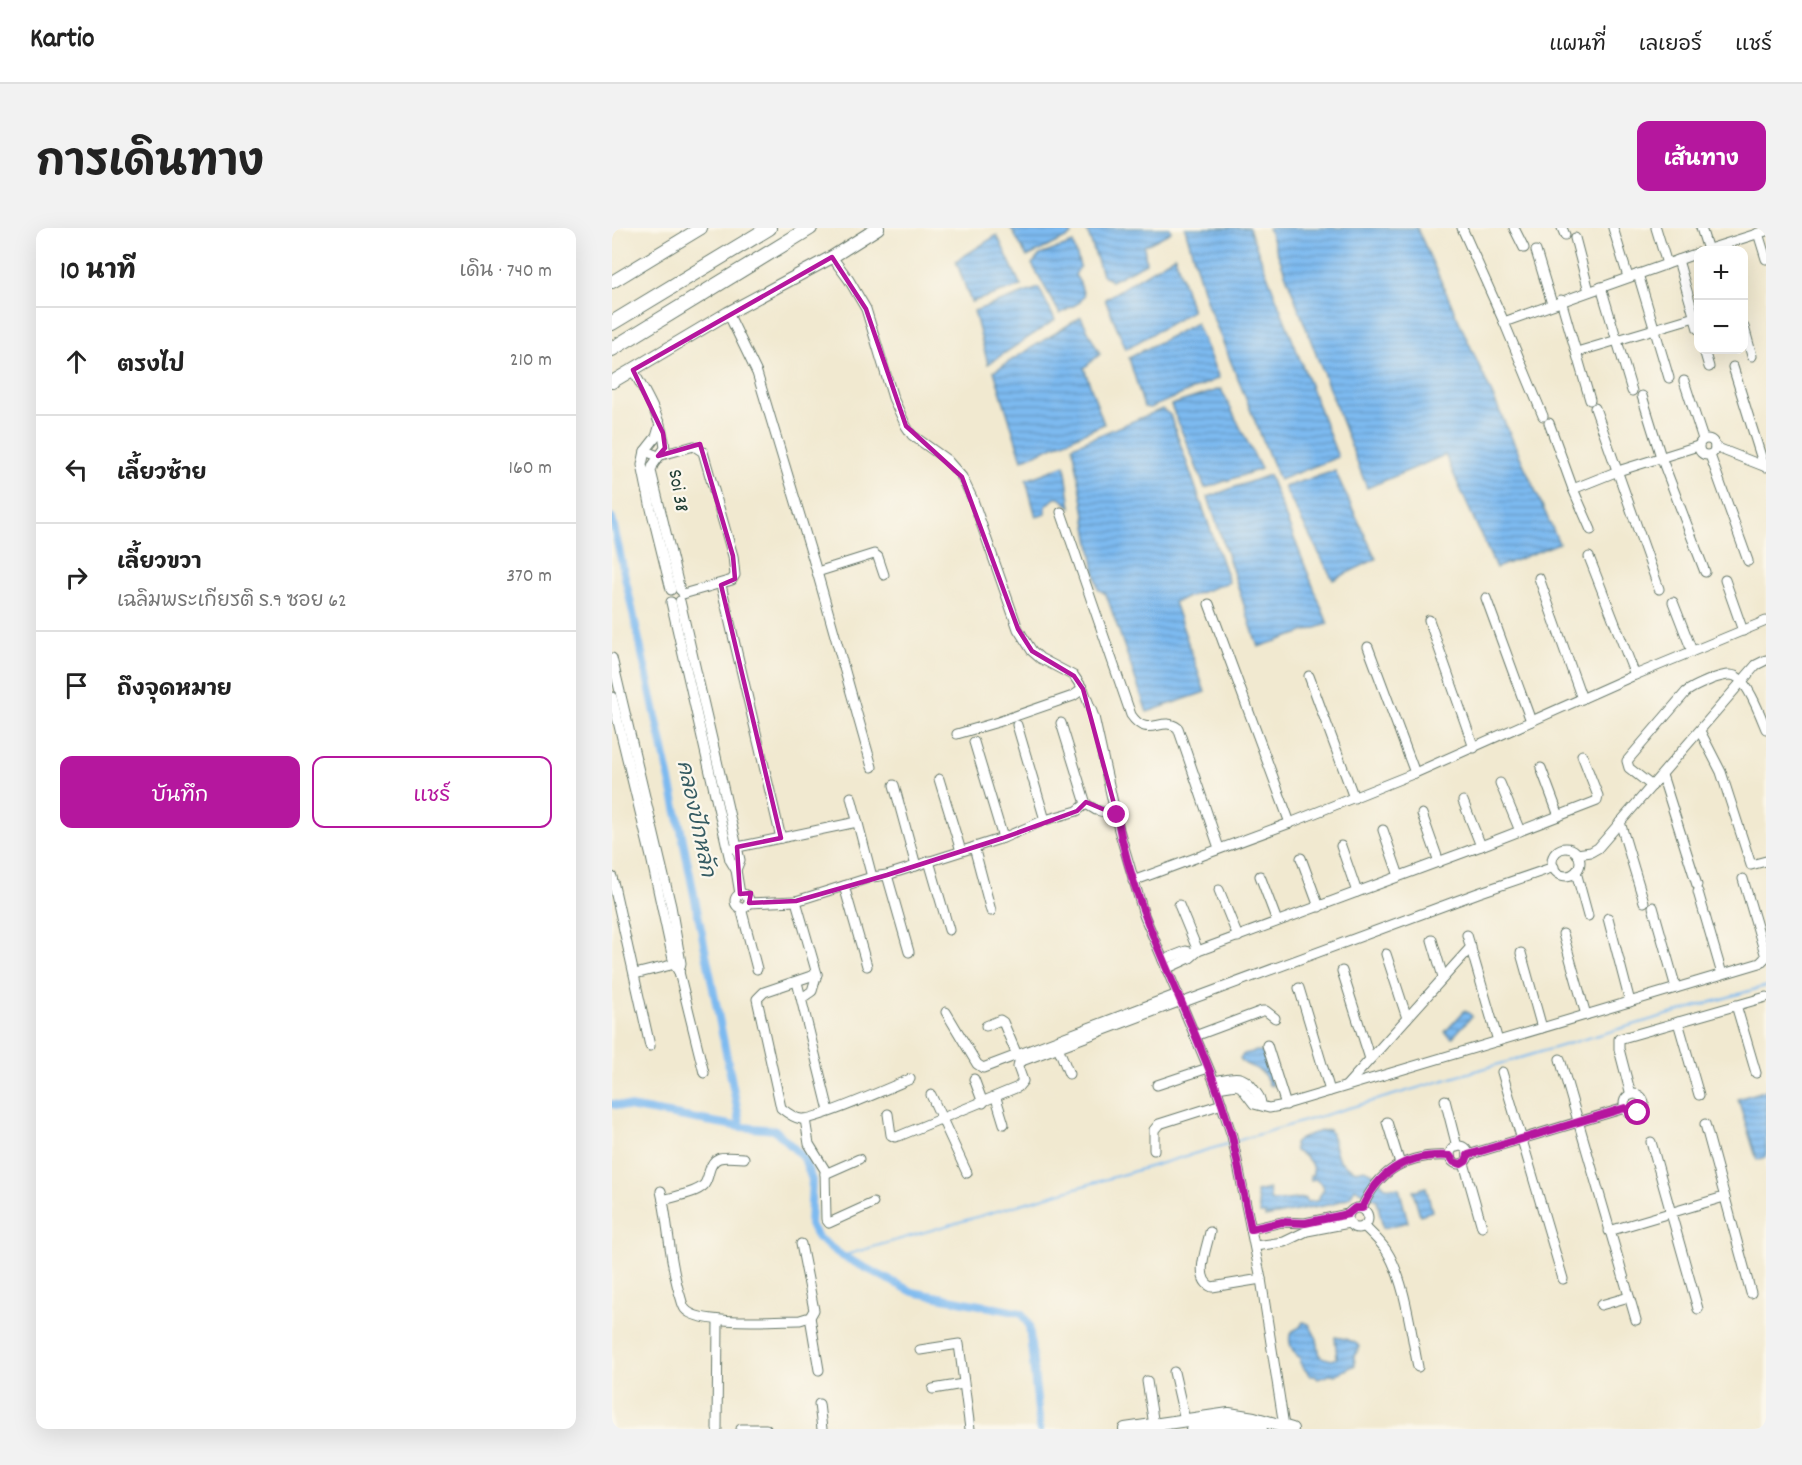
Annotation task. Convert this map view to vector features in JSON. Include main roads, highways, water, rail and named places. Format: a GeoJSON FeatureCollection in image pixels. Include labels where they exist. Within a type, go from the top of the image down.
{"type":"FeatureCollection","features":[{"type":"Feature","properties":{"kind":"highway"},"geometry":{"type":"LineString","coordinates":[[612,323],[769,228]]}},
{"type":"Feature","properties":{"kind":"highway"},"geometry":{"type":"LineString","coordinates":[[612,349],[810,228]]}},
{"type":"Feature","properties":{"kind":"main road"},"geometry":{"type":"LineString","coordinates":[[612,382],[728,313],[832,257],[878,228]]}},
{"type":"Feature","properties":{"kind":"main road"},"geometry":{"type":"LineString","coordinates":[[612,282],[698,229]]}},
{"type":"Feature","properties":{"kind":"main road"},"geometry":{"type":"LineString","coordinates":[[1188,1425],[1229,1414],[1286,1428]]}},
{"type":"Feature","properties":{"kind":"main road"},"geometry":{"type":"LineString","coordinates":[[1125,1429],[1155,1425],[1243,1425],[1261,1429]]}},
{"type":"Feature","properties":{"kind":"water"},"geometry":{"type":"Polygon","coordinates":[[[1011,228],[1069,228],[1072,235],[1027,257],[1011,228]]]}},
{"type":"Feature","properties":{"kind":"water"},"geometry":{"type":"Polygon","coordinates":[[[1086,228],[1170,228],[1171,232],[1144,246],[1146,263],[1111,281],[1102,274],[1086,228]]]}},
{"type":"Feature","properties":{"kind":"water"},"geometry":{"type":"Polygon","coordinates":[[[1185,228],[1249,228],[1338,457],[1279,480],[1207,303],[1185,228]]]}},
{"type":"Feature","properties":{"kind":"water"},"geometry":{"type":"Polygon","coordinates":[[[1268,228],[1417,228],[1559,543],[1496,568],[1445,455],[1367,488],[1268,228]]]}},
{"type":"Feature","properties":{"kind":"water"},"geometry":{"type":"Polygon","coordinates":[[[997,235],[1021,286],[971,302],[956,261],[997,235]]]}},
{"type":"Feature","properties":{"kind":"water"},"geometry":{"type":"Polygon","coordinates":[[[1073,243],[1080,266],[1075,275],[1084,296],[1080,302],[1060,314],[1032,264],[1040,255],[1073,243]]]}},
{"type":"Feature","properties":{"kind":"water"},"geometry":{"type":"Polygon","coordinates":[[[1175,256],[1192,311],[1126,349],[1105,299],[1175,256]]]}},
{"type":"Feature","properties":{"kind":"water"},"geometry":{"type":"Polygon","coordinates":[[[1039,288],[1055,320],[988,364],[974,311],[1039,288]]]}},
{"type":"Feature","properties":{"kind":"water"},"geometry":{"type":"Polygon","coordinates":[[[1081,317],[1100,354],[1084,368],[1104,424],[1022,460],[994,371],[1081,317]]]}},
{"type":"Feature","properties":{"kind":"water"},"geometry":{"type":"Polygon","coordinates":[[[1196,323],[1219,378],[1150,408],[1144,407],[1129,358],[1196,323]]]}},
{"type":"Feature","properties":{"kind":"water"},"geometry":{"type":"Polygon","coordinates":[[[1221,389],[1261,469],[1205,488],[1171,405],[1221,389]]]}},
{"type":"Feature","properties":{"kind":"water"},"geometry":{"type":"Polygon","coordinates":[[[1162,409],[1170,415],[1229,582],[1174,602],[1205,692],[1147,712],[1106,594],[1098,589],[1073,446],[1162,409]]]}},
{"type":"Feature","properties":{"kind":"water"},"geometry":{"type":"Polygon","coordinates":[[[1065,465],[1071,507],[1060,498],[1055,498],[1046,506],[1046,514],[1036,517],[1026,480],[1065,465]]]}},
{"type":"Feature","properties":{"kind":"water"},"geometry":{"type":"Polygon","coordinates":[[[1335,471],[1376,559],[1333,580],[1284,487],[1335,471]]]}},
{"type":"Feature","properties":{"kind":"water"},"geometry":{"type":"Polygon","coordinates":[[[1269,475],[1328,624],[1258,647],[1208,497],[1269,475]]]}},
{"type":"Feature","properties":{"kind":"water"},"geometry":{"type":"Polygon","coordinates":[[[1465,1010],[1472,1016],[1452,1038],[1445,1032],[1465,1010]]]}},
{"type":"Feature","properties":{"kind":"water"},"geometry":{"type":"Polygon","coordinates":[[[1263,1052],[1273,1086],[1269,1085],[1263,1073],[1242,1062],[1240,1058],[1244,1054],[1263,1052]]]}},
{"type":"Feature","properties":{"kind":"water"},"geometry":{"type":"Polygon","coordinates":[[[1766,1090],[1766,1157],[1757,1160],[1738,1099],[1766,1090]]]}},
{"type":"Feature","properties":{"kind":"water"},"geometry":{"type":"Polygon","coordinates":[[[1329,1130],[1336,1154],[1342,1162],[1356,1171],[1365,1169],[1373,1173],[1385,1187],[1399,1188],[1408,1222],[1383,1228],[1377,1200],[1355,1188],[1350,1197],[1333,1204],[1265,1217],[1265,1214],[1260,1214],[1256,1192],[1269,1189],[1271,1202],[1304,1198],[1307,1202],[1317,1201],[1324,1189],[1315,1179],[1311,1180],[1313,1170],[1311,1163],[1295,1151],[1294,1144],[1310,1134],[1329,1130]]]}},
{"type":"Feature","properties":{"kind":"water"},"geometry":{"type":"Polygon","coordinates":[[[1426,1187],[1432,1211],[1420,1215],[1413,1191],[1426,1187]]]}},
{"type":"Feature","properties":{"kind":"water"},"geometry":{"type":"Polygon","coordinates":[[[1303,1322],[1309,1324],[1317,1339],[1320,1357],[1332,1360],[1337,1358],[1335,1337],[1358,1345],[1360,1347],[1354,1356],[1355,1365],[1335,1375],[1318,1379],[1310,1376],[1300,1363],[1300,1358],[1290,1343],[1291,1332],[1300,1327],[1303,1322]]]}},
{"type":"Feature","properties":{"kind":"waterway","name":"คลองปักหลัก"},"geometry":{"type":"LineString","coordinates":[[612,518],[682,835],[741,1127]]}},
{"type":"Feature","properties":{"kind":"waterway"},"geometry":{"type":"LineString","coordinates":[[1236,1141],[1766,986]]}},
{"type":"Feature","properties":{"kind":"waterway"},"geometry":{"type":"LineString","coordinates":[[612,1104],[741,1127],[775,1130],[804,1158],[812,1180],[810,1225],[818,1238],[842,1256],[913,1292],[1021,1313],[1029,1325],[1040,1429]]}},
{"type":"Feature","properties":{"kind":"waterway"},"geometry":{"type":"LineString","coordinates":[[842,1256],[1231,1143]]}}]}
